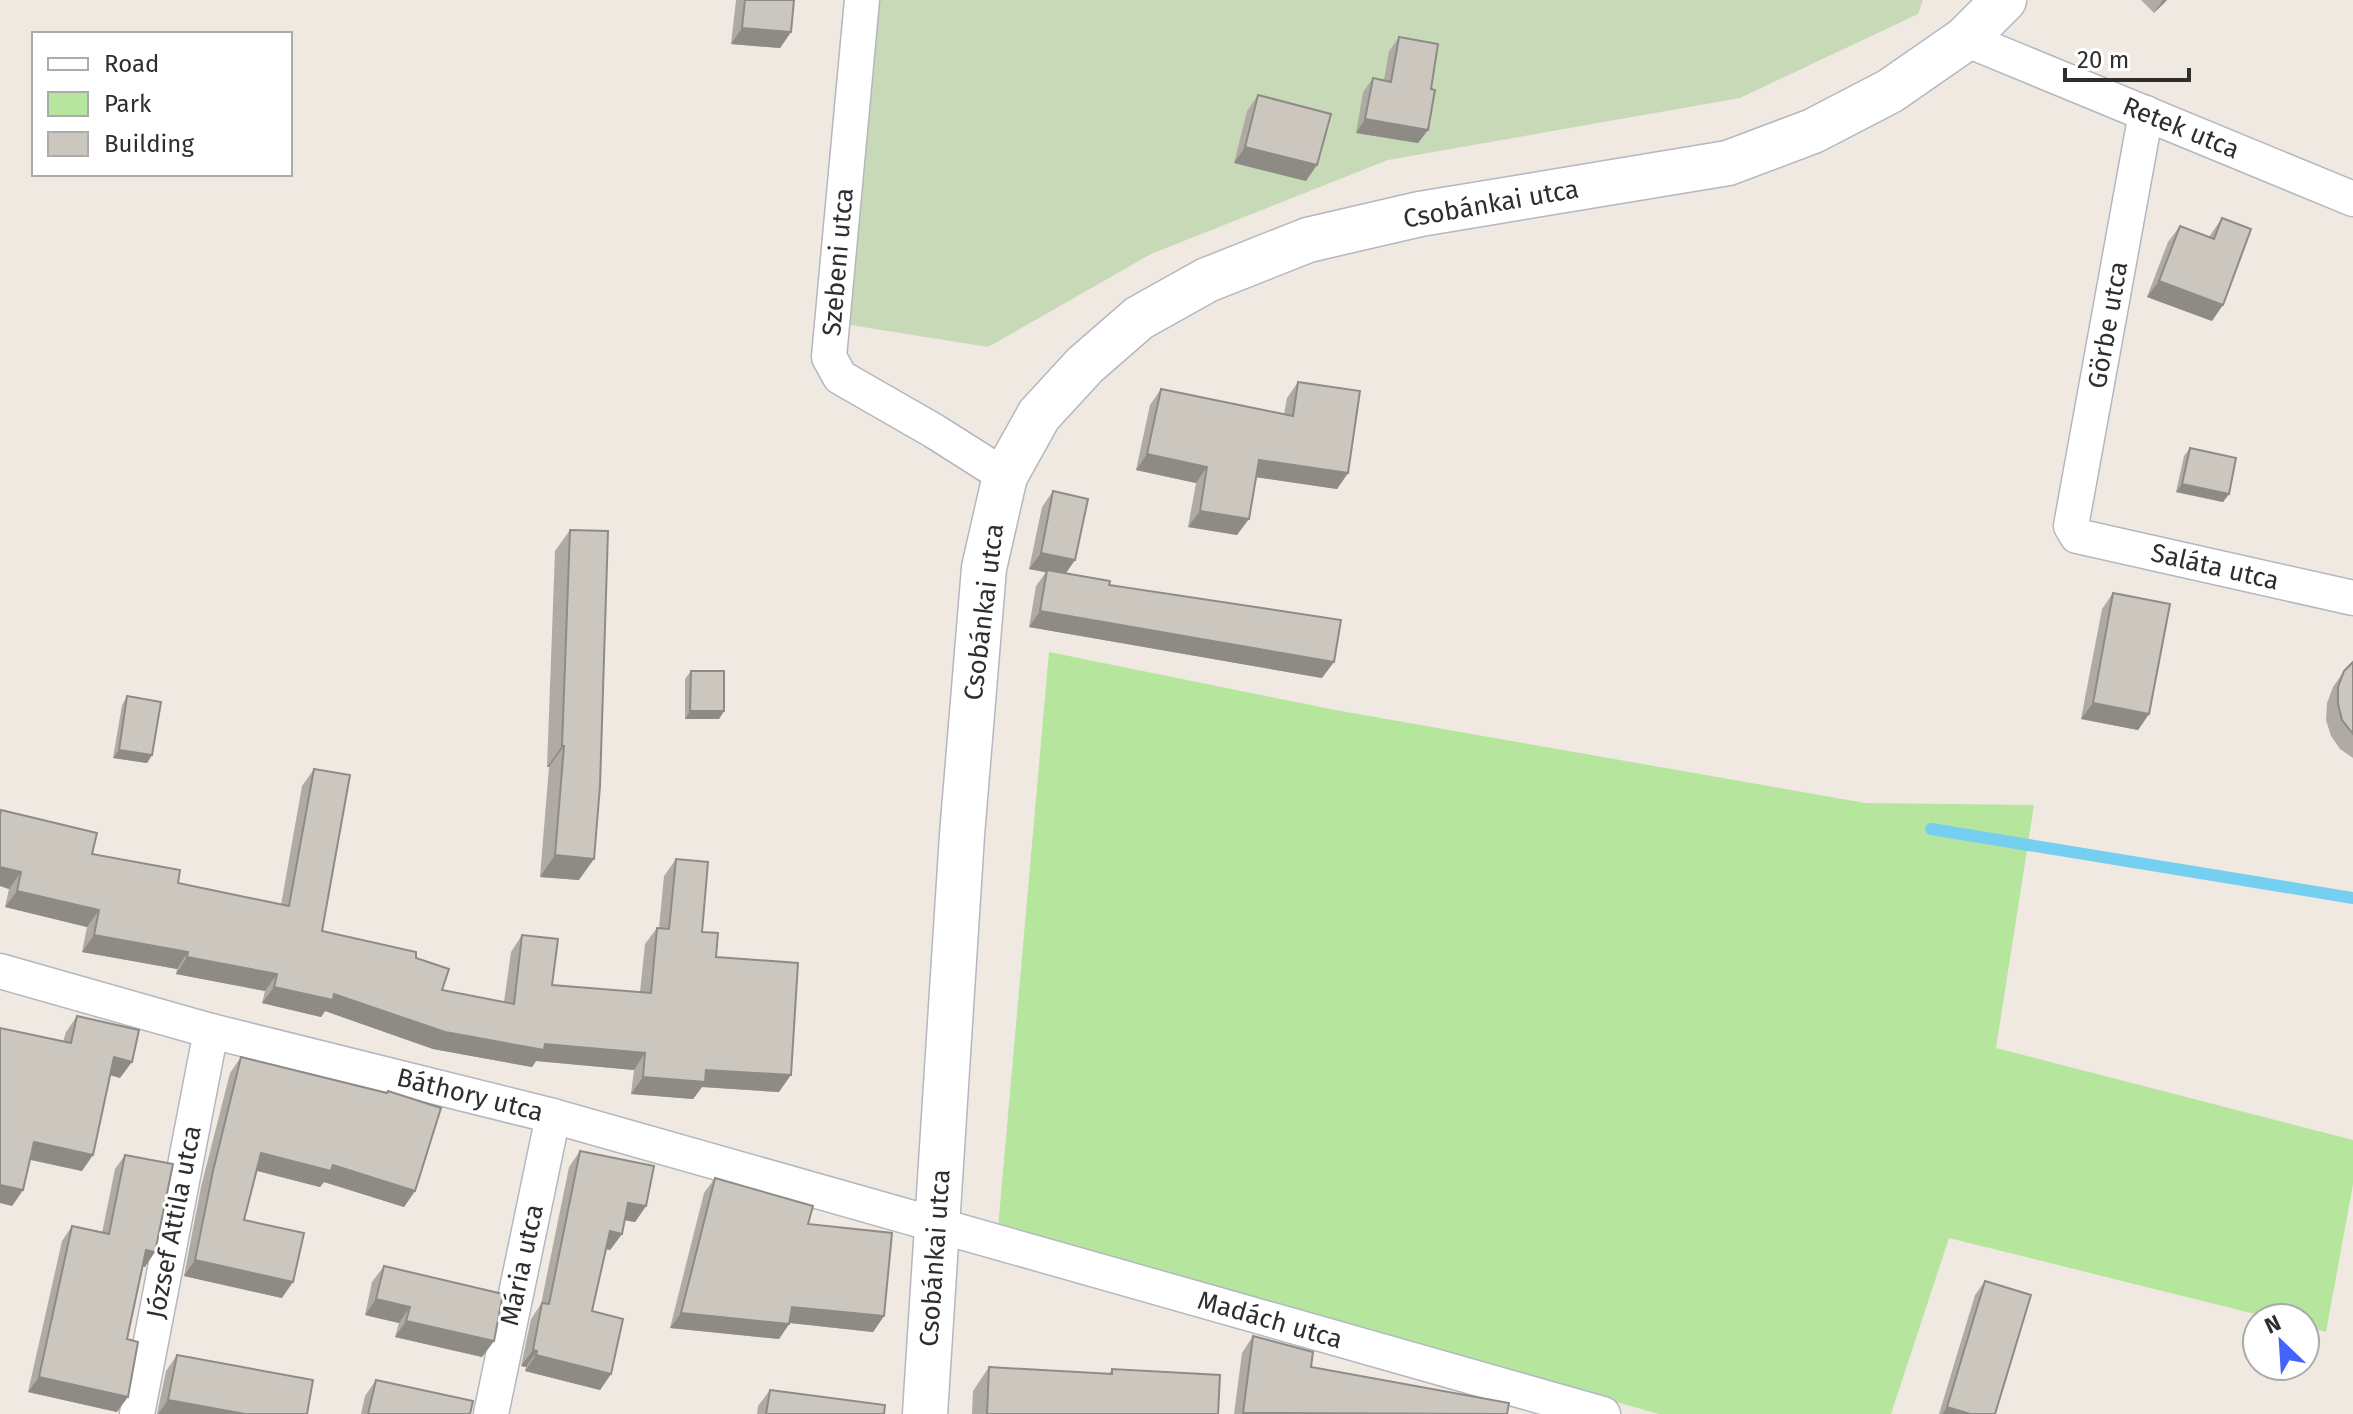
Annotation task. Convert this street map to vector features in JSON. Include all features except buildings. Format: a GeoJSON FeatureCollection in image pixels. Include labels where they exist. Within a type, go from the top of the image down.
{"type":"FeatureCollection","features":[{"type":"Feature","properties":{"kind":"main road","name":"Csobánkai utca"},"geometry":{"type":"LineString","coordinates":[[925,1414],[962,835],[984,568],[1005,476],[1039,415],[1085,365],[1139,318],[1207,280],[1308,240],[1420,214],[1728,163],[1813,131],[1877,98],[1965,39],[2004,0]]}},
{"type":"Feature","properties":{"kind":"street","name":"Szebeni utca"},"geometry":{"type":"LineString","coordinates":[[862,0],[829,357],[840,377],[1005,476]]}},
{"type":"Feature","properties":{"kind":"street","name":"Retek utca"},"geometry":{"type":"LineString","coordinates":[[1965,39],[2353,199]]}},
{"type":"Feature","properties":{"kind":"street","name":"Görbe utca"},"geometry":{"type":"LineString","coordinates":[[2077,536],[2071,526],[2146,113]]}},
{"type":"Feature","properties":{"kind":"street","name":"Saláta utca"},"geometry":{"type":"LineString","coordinates":[[2077,536],[2353,598]]}},
{"type":"Feature","properties":{"kind":"street","name":"Báthory utca"},"geometry":{"type":"LineString","coordinates":[[0,971],[211,1031],[553,1116],[938,1225]]}},
{"type":"Feature","properties":{"kind":"street","name":"József Attila utca"},"geometry":{"type":"LineString","coordinates":[[137,1414],[211,1031]]}},
{"type":"Feature","properties":{"kind":"street","name":"Mária utca"},"geometry":{"type":"LineString","coordinates":[[491,1414],[553,1116]]}},
{"type":"Feature","properties":{"kind":"street","name":"Madách utca"},"geometry":{"type":"LineString","coordinates":[[938,1225],[1603,1414]]}},
{"type":"Feature","properties":{"kind":"green space"},"geometry":{"type":"Polygon","coordinates":[[[872,0],[1923,0],[1918,14],[1740,98],[1388,160],[1151,254],[988,347],[844,324],[872,0]]]}},
{"type":"Feature","properties":{"kind":"green space"},"geometry":{"type":"Polygon","coordinates":[[[1049,652],[1335,710],[1865,803],[2034,805],[1996,1048],[2353,1140],[2353,1184],[2326,1332],[2321,1331],[2321,1302],[2241,1302],[2241,1311],[1949,1238],[1891,1414],[1659,1414],[998,1228],[1049,652]]]}},
{"type":"Feature","properties":{"kind":"waterway"},"geometry":{"type":"LineString","coordinates":[[1931,829],[2353,898]]}}]}
